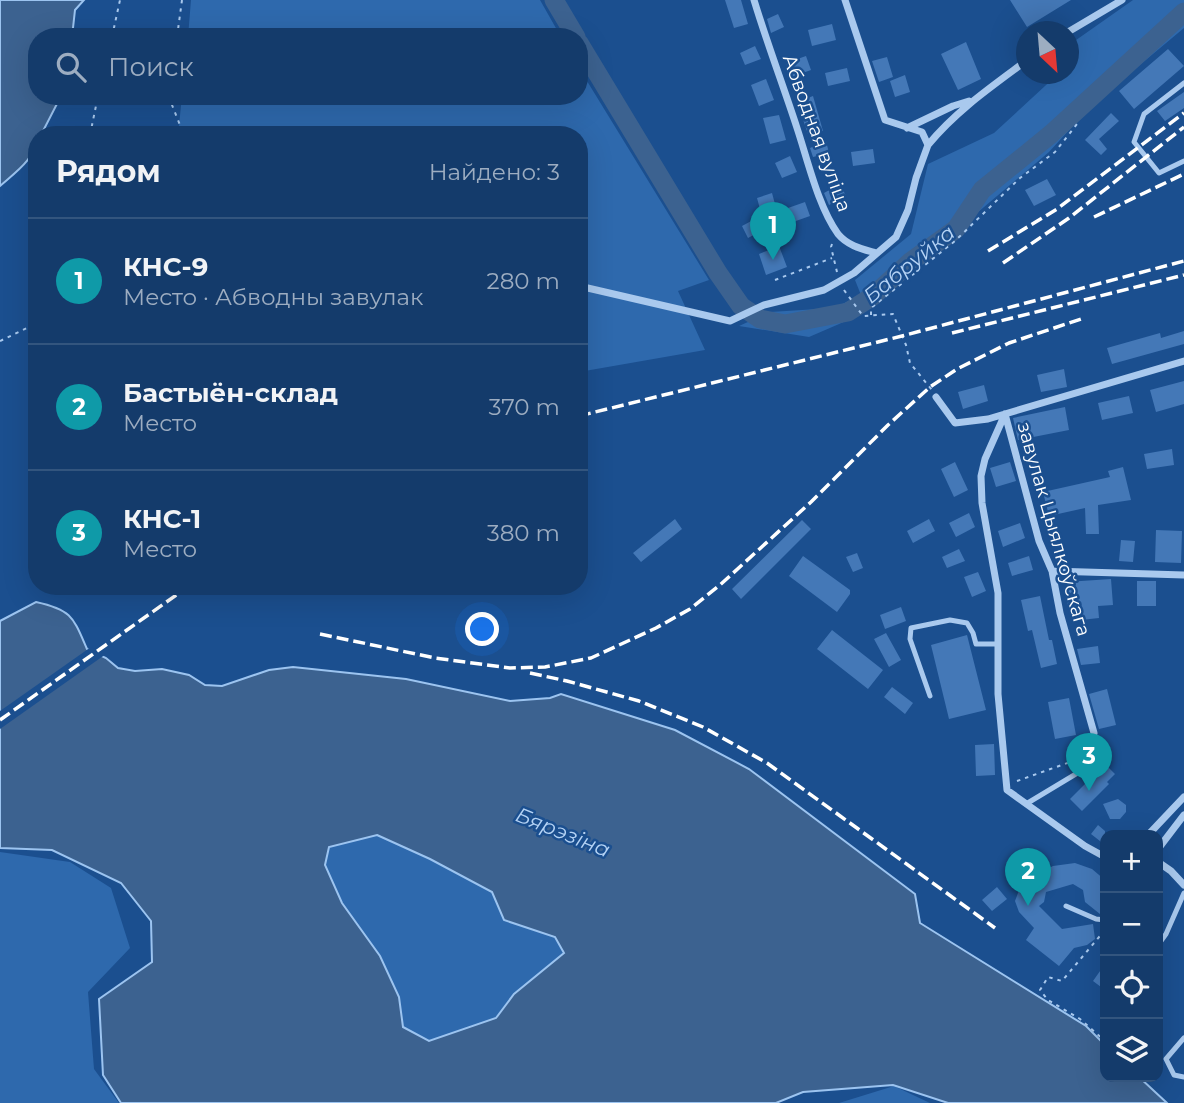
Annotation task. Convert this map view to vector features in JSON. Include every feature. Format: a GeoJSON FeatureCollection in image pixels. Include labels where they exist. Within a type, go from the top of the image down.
{"type":"FeatureCollection","features":[{"type":"Feature","properties":{"kind":"street","name":"Абводная вуліца"},"geometry":{"type":"LineString","coordinates":[[754,0],[811,173],[828,215],[838,233],[854,247],[876,253]]}},
{"type":"Feature","properties":{"kind":"street"},"geometry":{"type":"LineString","coordinates":[[845,0],[885,120],[922,132],[928,145]]}},
{"type":"Feature","properties":{"kind":"street"},"geometry":{"type":"LineString","coordinates":[[1079,26],[1122,0]]}},
{"type":"Feature","properties":{"kind":"street"},"geometry":{"type":"LineString","coordinates":[[588,288],[730,321],[764,305],[809,295],[840,282],[890,244],[902,228],[928,145],[948,121],[1016,69]]}},
{"type":"Feature","properties":{"kind":"street"},"geometry":{"type":"LineString","coordinates":[[907,128],[953,106],[973,100]]}},
{"type":"Feature","properties":{"kind":"street"},"geometry":{"type":"LineString","coordinates":[[936,397],[955,424],[988,419],[1184,361]]}},
{"type":"Feature","properties":{"kind":"street","name":"завулак Цыялкоўскага"},"geometry":{"type":"LineString","coordinates":[[1005,414],[1039,541],[1052,570],[1060,613],[1094,733]]}},
{"type":"Feature","properties":{"kind":"street","name":"завулак Цыялкоўскага"},"geometry":{"type":"LineString","coordinates":[[1005,414],[985,459],[981,476],[982,503],[998,593],[1001,743],[1007,783]]}},
{"type":"Feature","properties":{"kind":"street"},"geometry":{"type":"LineString","coordinates":[[1052,570],[1184,575]]}},
{"type":"Feature","properties":{"kind":"street"},"geometry":{"type":"LineString","coordinates":[[1007,783],[1007,790],[1100,854]]}},
{"type":"Feature","properties":{"kind":"street"},"geometry":{"type":"LineString","coordinates":[[1153,830],[1184,797]]}},
{"type":"Feature","properties":{"kind":"street"},"geometry":{"type":"LineString","coordinates":[[1163,842],[1184,815]]}},
{"type":"Feature","properties":{"kind":"street"},"geometry":{"type":"LineString","coordinates":[[1163,865],[1184,885]]}},
{"type":"Feature","properties":{"kind":"lane"},"geometry":{"type":"LineString","coordinates":[[1184,83],[1144,114],[1134,142],[1159,173],[1184,161]]}},
{"type":"Feature","properties":{"kind":"lane"},"geometry":{"type":"LineString","coordinates":[[930,696],[910,639],[911,628],[950,620],[967,623],[976,645],[998,644]]}},
{"type":"Feature","properties":{"kind":"lane"},"geometry":{"type":"LineString","coordinates":[[1026,804],[1094,763]]}},
{"type":"Feature","properties":{"kind":"lane"},"geometry":{"type":"LineString","coordinates":[[1163,938],[1184,893]]}},
{"type":"Feature","properties":{"kind":"lane"},"geometry":{"type":"LineString","coordinates":[[1066,906],[1100,919]]}},
{"type":"Feature","properties":{"kind":"lane"},"geometry":{"type":"LineString","coordinates":[[1184,1038],[1166,1059],[1174,1075],[1184,1077]]}},
{"type":"Feature","properties":{"kind":"path"},"geometry":{"type":"LineString","coordinates":[[114,28],[120,0]]}},
{"type":"Feature","properties":{"kind":"path"},"geometry":{"type":"LineString","coordinates":[[178,28],[181,0]]}},
{"type":"Feature","properties":{"kind":"path"},"geometry":{"type":"LineString","coordinates":[[92,126],[96,105]]}},
{"type":"Feature","properties":{"kind":"path"},"geometry":{"type":"LineString","coordinates":[[172,105],[180,126]]}},
{"type":"Feature","properties":{"kind":"path"},"geometry":{"type":"LineString","coordinates":[[871,314],[872,308],[954,241],[1020,178],[1055,152],[1077,124]]}},
{"type":"Feature","properties":{"kind":"path"},"geometry":{"type":"LineString","coordinates":[[838,233],[831,247],[840,282]]}},
{"type":"Feature","properties":{"kind":"path"},"geometry":{"type":"LineString","coordinates":[[775,280],[833,258]]}},
{"type":"Feature","properties":{"kind":"path"},"geometry":{"type":"LineString","coordinates":[[846,294],[863,316],[893,314],[906,345],[910,363],[936,397]]}},
{"type":"Feature","properties":{"kind":"path"},"geometry":{"type":"LineString","coordinates":[[0,341],[28,327]]}},
{"type":"Feature","properties":{"kind":"path"},"geometry":{"type":"LineString","coordinates":[[1007,783],[1026,779],[1087,756],[1095,745],[1094,733]]}},
{"type":"Feature","properties":{"kind":"path"},"geometry":{"type":"LineString","coordinates":[[1100,936],[1062,981],[1048,977],[1040,990],[1048,1000],[1080,1019],[1100,1037]]}},
{"type":"Feature","properties":{"kind":"shaded area"},"geometry":{"type":"Polygon","coordinates":[[[191,0],[540,0],[556,28],[189,28],[191,0]]]}},
{"type":"Feature","properties":{"kind":"shaded area"},"geometry":{"type":"Polygon","coordinates":[[[1133,0],[1184,0],[1184,28],[1092,105],[1049,152],[853,318],[809,337],[739,326],[770,312],[834,308],[861,295],[855,280],[911,234],[928,164],[994,133],[1047,84],[1079,84],[1079,38],[1133,0]]]}},
{"type":"Feature","properties":{"kind":"shaded area"},"geometry":{"type":"Polygon","coordinates":[[[588,83],[709,280],[678,291],[705,350],[588,370],[588,126],[179,126],[181,105],[588,105],[588,83]]]}},
{"type":"Feature","properties":{"kind":"shaded area"},"geometry":{"type":"Polygon","coordinates":[[[377,835],[493,892],[504,920],[555,937],[565,953],[514,994],[496,1018],[429,1041],[403,1027],[399,997],[380,956],[342,903],[325,865],[329,847],[377,835]]]}},
{"type":"Feature","properties":{"kind":"shaded area"},"geometry":{"type":"Polygon","coordinates":[[[0,852],[70,862],[111,888],[130,948],[88,992],[94,1069],[119,1103],[0,1103],[0,852]]]}},
{"type":"Feature","properties":{"kind":"shaded area"},"geometry":{"type":"Polygon","coordinates":[[[894,1086],[930,1103],[839,1103],[894,1086]]]}},
{"type":"Feature","properties":{"kind":"water"},"geometry":{"type":"Polygon","coordinates":[[[0,0],[84,0],[75,10],[73,28],[28,28],[28,105],[56,105],[46,126],[28,126],[28,160],[0,186],[0,0]]]}},
{"type":"Feature","properties":{"kind":"water","name":"Бярэзіна"},"geometry":{"type":"Polygon","coordinates":[[[36,602],[57,608],[70,616],[87,649],[106,658],[118,668],[135,671],[162,669],[189,675],[205,685],[222,686],[269,670],[293,667],[406,679],[510,701],[550,698],[561,694],[675,730],[749,769],[915,894],[920,923],[1086,1026],[1100,1040],[1100,1082],[1144,1082],[1167,1103],[948,1103],[893,1085],[803,1092],[776,1103],[121,1103],[103,1075],[99,999],[152,962],[151,921],[121,883],[52,850],[0,848],[0,621],[36,602]],[[377,835],[329,847],[325,865],[342,903],[380,956],[399,997],[403,1027],[429,1041],[496,1018],[514,994],[564,953],[555,937],[504,920],[492,892],[377,835]]]}},
{"type":"Feature","properties":{"kind":"pier"},"geometry":{"type":"Polygon","coordinates":[[[91,647],[106,654],[0,729],[0,711],[91,647]]]}},
{"type":"Feature","properties":{"kind":"building"},"geometry":{"type":"Polygon","coordinates":[[[725,0],[741,0],[748,24],[734,28],[725,0]]]}},
{"type":"Feature","properties":{"kind":"building"},"geometry":{"type":"Polygon","coordinates":[[[1010,0],[1071,0],[1037,21],[1023,21],[1010,0]]]}},
{"type":"Feature","properties":{"kind":"building"},"geometry":{"type":"Polygon","coordinates":[[[778,14],[784,27],[771,33],[767,19],[778,14]]]}},
{"type":"Feature","properties":{"kind":"building"},"geometry":{"type":"Polygon","coordinates":[[[832,24],[836,40],[812,46],[808,30],[832,24]]]}},
{"type":"Feature","properties":{"kind":"building"},"geometry":{"type":"Polygon","coordinates":[[[966,42],[981,79],[958,90],[941,54],[966,42]]]}},
{"type":"Feature","properties":{"kind":"building"},"geometry":{"type":"Polygon","coordinates":[[[755,46],[761,59],[745,65],[740,53],[755,46]]]}},
{"type":"Feature","properties":{"kind":"building"},"geometry":{"type":"Polygon","coordinates":[[[1168,49],[1184,66],[1134,109],[1119,91],[1168,49]]]}},
{"type":"Feature","properties":{"kind":"building"},"geometry":{"type":"Polygon","coordinates":[[[806,56],[811,70],[791,77],[786,63],[806,56]]]}},
{"type":"Feature","properties":{"kind":"building"},"geometry":{"type":"Polygon","coordinates":[[[887,57],[893,77],[879,82],[872,61],[887,57]]]}},
{"type":"Feature","properties":{"kind":"building"},"geometry":{"type":"Polygon","coordinates":[[[847,68],[850,81],[828,86],[825,73],[847,68]]]}},
{"type":"Feature","properties":{"kind":"building"},"geometry":{"type":"Polygon","coordinates":[[[905,75],[910,92],[895,97],[890,81],[905,75]]]}},
{"type":"Feature","properties":{"kind":"building"},"geometry":{"type":"Polygon","coordinates":[[[766,79],[774,100],[759,106],[751,85],[766,79]]]}},
{"type":"Feature","properties":{"kind":"building"},"geometry":{"type":"Polygon","coordinates":[[[1184,92],[1184,108],[1165,121],[1157,111],[1184,92]]]}},
{"type":"Feature","properties":{"kind":"building"},"geometry":{"type":"Polygon","coordinates":[[[813,96],[823,131],[808,134],[797,102],[813,96]]]}},
{"type":"Feature","properties":{"kind":"building"},"geometry":{"type":"Polygon","coordinates":[[[1111,113],[1119,121],[1099,139],[1107,149],[1101,155],[1085,140],[1111,113]]]}},
{"type":"Feature","properties":{"kind":"building"},"geometry":{"type":"Polygon","coordinates":[[[779,115],[786,140],[770,144],[763,118],[779,115]]]}},
{"type":"Feature","properties":{"kind":"building"},"geometry":{"type":"Polygon","coordinates":[[[826,141],[829,153],[813,157],[810,148],[826,141]]]}},
{"type":"Feature","properties":{"kind":"building"},"geometry":{"type":"Polygon","coordinates":[[[873,149],[875,163],[853,166],[851,152],[873,149]]]}},
{"type":"Feature","properties":{"kind":"building"},"geometry":{"type":"Polygon","coordinates":[[[790,156],[797,172],[782,178],[775,163],[790,156]]]}},
{"type":"Feature","properties":{"kind":"building"},"geometry":{"type":"Polygon","coordinates":[[[1047,179],[1056,195],[1034,206],[1025,190],[1047,179]]]}},
{"type":"Feature","properties":{"kind":"building"},"geometry":{"type":"Polygon","coordinates":[[[840,184],[846,196],[829,205],[824,193],[840,184]]]}},
{"type":"Feature","properties":{"kind":"building"},"geometry":{"type":"Polygon","coordinates":[[[772,193],[775,204],[760,209],[757,198],[772,193]]]}},
{"type":"Feature","properties":{"kind":"building"},"geometry":{"type":"Polygon","coordinates":[[[805,202],[810,216],[793,222],[788,208],[805,202]]]}},
{"type":"Feature","properties":{"kind":"building"},"geometry":{"type":"Polygon","coordinates":[[[755,219],[761,231],[748,238],[742,226],[755,219]]]}},
{"type":"Feature","properties":{"kind":"building"},"geometry":{"type":"Polygon","coordinates":[[[779,246],[787,267],[766,275],[759,254],[779,246]]]}},
{"type":"Feature","properties":{"kind":"building"},"geometry":{"type":"Polygon","coordinates":[[[1184,331],[1184,344],[1112,364],[1107,348],[1160,333],[1161,338],[1184,331]]]}},
{"type":"Feature","properties":{"kind":"building"},"geometry":{"type":"Polygon","coordinates":[[[1064,369],[1067,387],[1041,392],[1037,375],[1064,369]]]}},
{"type":"Feature","properties":{"kind":"building"},"geometry":{"type":"Polygon","coordinates":[[[1184,381],[1184,404],[1156,412],[1150,390],[1184,381]]]}},
{"type":"Feature","properties":{"kind":"building"},"geometry":{"type":"Polygon","coordinates":[[[984,385],[988,401],[963,409],[958,392],[984,385]]]}},
{"type":"Feature","properties":{"kind":"building"},"geometry":{"type":"Polygon","coordinates":[[[1129,396],[1133,413],[1102,420],[1098,403],[1129,396]]]}},
{"type":"Feature","properties":{"kind":"building"},"geometry":{"type":"Polygon","coordinates":[[[1065,407],[1069,430],[1018,440],[1013,418],[1065,407]]]}},
{"type":"Feature","properties":{"kind":"building"},"geometry":{"type":"Polygon","coordinates":[[[1172,449],[1174,465],[1147,469],[1144,454],[1172,449]]]}},
{"type":"Feature","properties":{"kind":"building"},"geometry":{"type":"Polygon","coordinates":[[[955,462],[968,490],[954,497],[941,469],[955,462]]]}},
{"type":"Feature","properties":{"kind":"building"},"geometry":{"type":"Polygon","coordinates":[[[1010,462],[1016,481],[996,487],[990,468],[1010,462]]]}},
{"type":"Feature","properties":{"kind":"building"},"geometry":{"type":"Polygon","coordinates":[[[1123,467],[1131,500],[1098,505],[1099,534],[1086,534],[1085,508],[1049,516],[1043,492],[1110,477],[1108,471],[1123,467]]]}},
{"type":"Feature","properties":{"kind":"building"},"geometry":{"type":"Polygon","coordinates":[[[969,513],[975,527],[956,537],[949,523],[969,513]]]}},
{"type":"Feature","properties":{"kind":"building"},"geometry":{"type":"Polygon","coordinates":[[[675,519],[682,529],[641,562],[633,553],[675,519]]]}},
{"type":"Feature","properties":{"kind":"building"},"geometry":{"type":"Polygon","coordinates":[[[929,519],[935,531],[913,543],[907,531],[929,519]]]}},
{"type":"Feature","properties":{"kind":"building"},"geometry":{"type":"Polygon","coordinates":[[[802,520],[811,529],[741,599],[732,589],[802,520]]]}},
{"type":"Feature","properties":{"kind":"building"},"geometry":{"type":"Polygon","coordinates":[[[1020,523],[1025,538],[1003,547],[998,531],[1020,523]]]}},
{"type":"Feature","properties":{"kind":"building"},"geometry":{"type":"Polygon","coordinates":[[[1156,530],[1182,531],[1181,563],[1155,562],[1156,530]]]}},
{"type":"Feature","properties":{"kind":"building"},"geometry":{"type":"Polygon","coordinates":[[[1121,540],[1135,541],[1133,562],[1119,561],[1121,540]]]}},
{"type":"Feature","properties":{"kind":"building"},"geometry":{"type":"Polygon","coordinates":[[[959,549],[965,561],[947,568],[942,557],[959,549]]]}},
{"type":"Feature","properties":{"kind":"building"},"geometry":{"type":"Polygon","coordinates":[[[857,553],[863,568],[853,572],[846,557],[857,553]]]}},
{"type":"Feature","properties":{"kind":"building"},"geometry":{"type":"Polygon","coordinates":[[[803,556],[850,590],[837,612],[789,576],[803,556]]]}},
{"type":"Feature","properties":{"kind":"building"},"geometry":{"type":"Polygon","coordinates":[[[1029,556],[1033,570],[1012,576],[1008,563],[1029,556]]]}},
{"type":"Feature","properties":{"kind":"building"},"geometry":{"type":"Polygon","coordinates":[[[978,572],[986,591],[972,597],[964,577],[978,572]]]}},
{"type":"Feature","properties":{"kind":"building"},"geometry":{"type":"Polygon","coordinates":[[[1111,579],[1113,605],[1098,606],[1099,618],[1081,620],[1080,607],[1068,608],[1066,582],[1111,579]]]}},
{"type":"Feature","properties":{"kind":"building"},"geometry":{"type":"Polygon","coordinates":[[[1137,581],[1156,581],[1156,606],[1137,606],[1137,581]]]}},
{"type":"Feature","properties":{"kind":"building"},"geometry":{"type":"Polygon","coordinates":[[[1040,596],[1057,664],[1041,668],[1021,600],[1040,596]]]}},
{"type":"Feature","properties":{"kind":"building"},"geometry":{"type":"Polygon","coordinates":[[[901,607],[906,621],[885,629],[880,615],[901,607]]]}},
{"type":"Feature","properties":{"kind":"building"},"geometry":{"type":"Polygon","coordinates":[[[832,630],[883,670],[868,689],[817,649],[832,630]]]}},
{"type":"Feature","properties":{"kind":"building"},"geometry":{"type":"Polygon","coordinates":[[[886,633],[901,660],[889,667],[874,639],[886,633]]]}},
{"type":"Feature","properties":{"kind":"building"},"geometry":{"type":"Polygon","coordinates":[[[967,635],[986,710],[949,719],[931,645],[967,635]]]}},
{"type":"Feature","properties":{"kind":"building"},"geometry":{"type":"Polygon","coordinates":[[[1098,646],[1100,663],[1081,665],[1077,649],[1098,646]]]}},
{"type":"Feature","properties":{"kind":"building"},"geometry":{"type":"Polygon","coordinates":[[[892,687],[913,703],[905,714],[884,697],[892,687]]]}},
{"type":"Feature","properties":{"kind":"building"},"geometry":{"type":"Polygon","coordinates":[[[1107,689],[1116,725],[1099,729],[1089,694],[1107,689]]]}},
{"type":"Feature","properties":{"kind":"building"},"geometry":{"type":"Polygon","coordinates":[[[1069,698],[1076,735],[1055,739],[1048,702],[1069,698]]]}},
{"type":"Feature","properties":{"kind":"building"},"geometry":{"type":"Polygon","coordinates":[[[994,744],[995,775],[976,776],[975,745],[994,744]]]}},
{"type":"Feature","properties":{"kind":"building"},"geometry":{"type":"Polygon","coordinates":[[[1105,764],[1115,774],[1107,782],[1109,784],[1082,811],[1070,799],[1105,764]]]}},
{"type":"Feature","properties":{"kind":"building"},"geometry":{"type":"Polygon","coordinates":[[[1118,799],[1126,805],[1126,812],[1120,819],[1110,819],[1103,804],[1118,799]]]}},
{"type":"Feature","properties":{"kind":"building"},"geometry":{"type":"Polygon","coordinates":[[[1098,825],[1104,830],[1100,830],[1100,841],[1091,834],[1098,825]]]}},
{"type":"Feature","properties":{"kind":"building"},"geometry":{"type":"Polygon","coordinates":[[[1075,863],[1092,869],[1100,876],[1100,914],[1085,902],[1083,890],[1073,884],[1046,892],[1044,902],[1039,906],[1062,929],[1093,924],[1095,939],[1087,945],[1074,948],[1059,966],[1026,940],[1034,928],[1019,912],[1015,901],[1021,885],[1053,866],[1075,863]]]}},
{"type":"Feature","properties":{"kind":"building"},"geometry":{"type":"Polygon","coordinates":[[[997,887],[1007,899],[992,911],[982,900],[997,887]]]}},
{"type":"Feature","properties":{"kind":"building"},"geometry":{"type":"Polygon","coordinates":[[[1100,971],[1100,986],[1093,981],[1100,971]]]}},
{"type":"Feature","properties":{"kind":"waterway","name":"Бабруйка"},"geometry":{"type":"LineString","coordinates":[[554,0],[571,28]]}},
{"type":"Feature","properties":{"kind":"waterway","name":"Бабруйка"},"geometry":{"type":"LineString","coordinates":[[588,58],[718,273],[741,306],[760,319],[785,324],[848,312],[873,296],[910,262],[956,229],[982,190],[1051,134],[1184,12]]}},
{"type":"Feature","properties":{"kind":"railway"},"geometry":{"type":"LineString","coordinates":[[988,251],[1057,209],[1184,113]]}},
{"type":"Feature","properties":{"kind":"railway"},"geometry":{"type":"LineString","coordinates":[[1003,263],[1069,218],[1184,127]]}},
{"type":"Feature","properties":{"kind":"railway"},"geometry":{"type":"LineString","coordinates":[[1094,217],[1184,174]]}},
{"type":"Feature","properties":{"kind":"railway"},"geometry":{"type":"LineString","coordinates":[[588,414],[902,336],[1184,261]]}},
{"type":"Feature","properties":{"kind":"railway"},"geometry":{"type":"LineString","coordinates":[[952,333],[1184,275]]}},
{"type":"Feature","properties":{"kind":"railway"},"geometry":{"type":"LineString","coordinates":[[320,634],[435,658],[510,668],[545,667],[591,658],[690,609],[811,502],[930,387],[957,369],[1009,343],[1081,319]]}},
{"type":"Feature","properties":{"kind":"railway"},"geometry":{"type":"LineString","coordinates":[[0,720],[176,595]]}},
{"type":"Feature","properties":{"kind":"railway"},"geometry":{"type":"LineString","coordinates":[[530,673],[639,701],[703,727],[767,763],[995,928]]}},
{"type":"Feature","properties":{"kind":"place","name":"КНС-9"},"geometry":{"type":"Point","coordinates":[773,260]}},
{"type":"Feature","properties":{"kind":"place","name":"КНС-1"},"geometry":{"type":"Point","coordinates":[1089,791]}},
{"type":"Feature","properties":{"kind":"place","name":"Бастыён-склад"},"geometry":{"type":"Point","coordinates":[1028,906]}}]}
